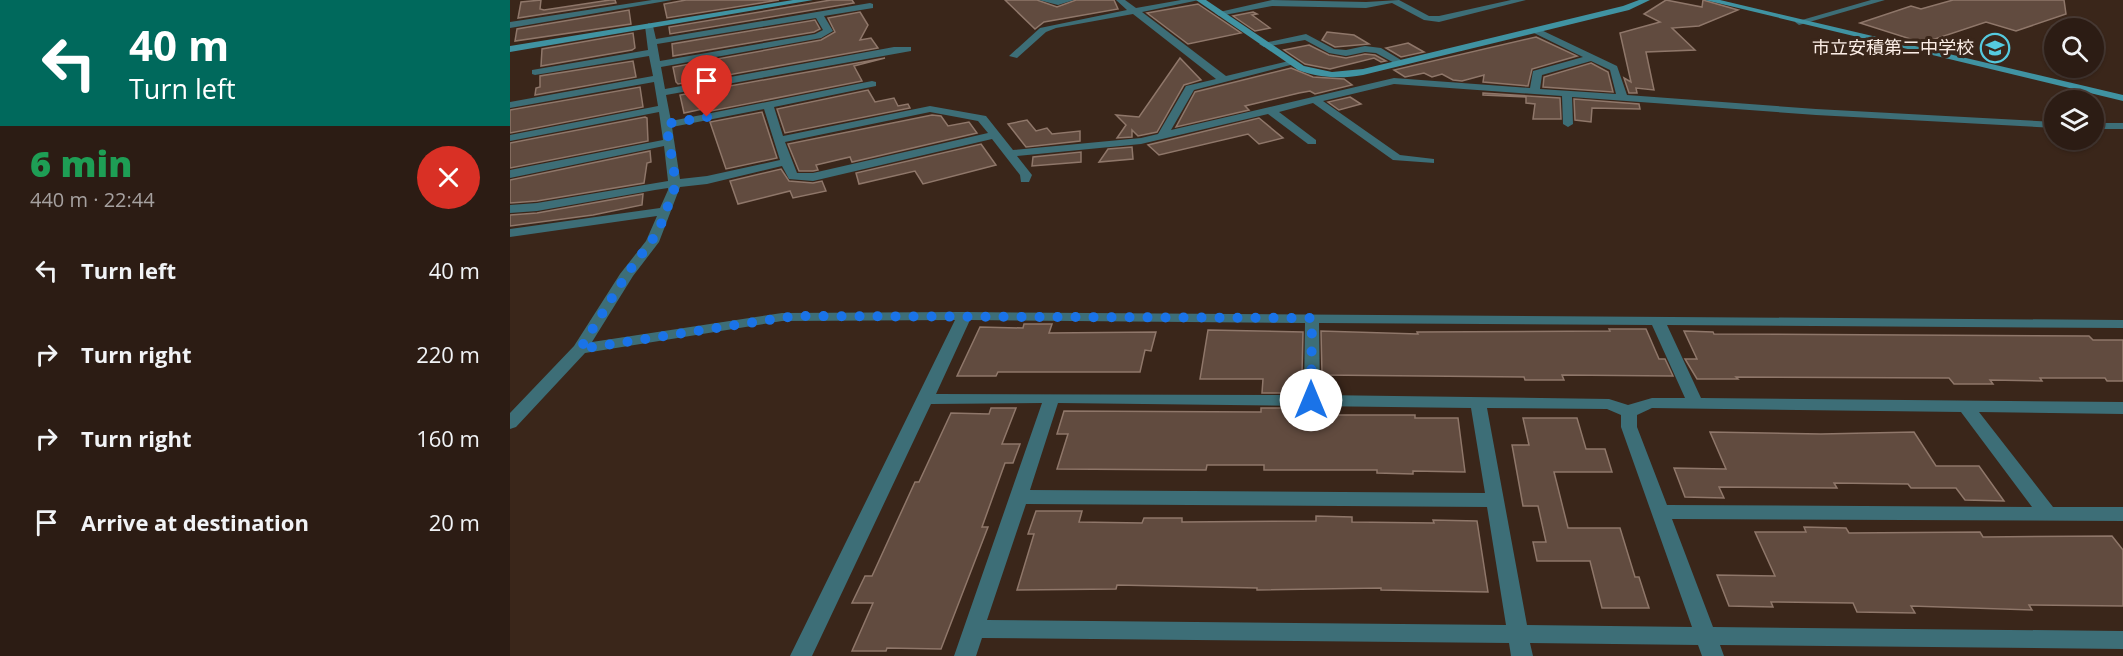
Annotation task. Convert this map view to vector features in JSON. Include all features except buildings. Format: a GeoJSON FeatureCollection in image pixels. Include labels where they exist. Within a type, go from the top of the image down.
{"type":"FeatureCollection","features":[{"type":"Feature","properties":{"kind":"street"},"geometry":{"type":"LineString","coordinates":[[510,25],[668,0]]}},
{"type":"Feature","properties":{"kind":"street"},"geometry":{"type":"LineString","coordinates":[[510,49],[769,3],[809,0]]}},
{"type":"Feature","properties":{"kind":"street"},"geometry":{"type":"LineString","coordinates":[[1043,0],[1058,2],[1070,0]]}},
{"type":"Feature","properties":{"kind":"street"},"geometry":{"type":"LineString","coordinates":[[1120,0],[1223,79]]}},
{"type":"Feature","properties":{"kind":"street"},"geometry":{"type":"LineString","coordinates":[[1014,56],[1043,30],[1052,26],[1195,0]]}},
{"type":"Feature","properties":{"kind":"street"},"geometry":{"type":"LineString","coordinates":[[1200,0],[1293,63],[1310,71],[1344,75],[1537,31],[1626,8],[1646,0]]}},
{"type":"Feature","properties":{"kind":"street"},"geometry":{"type":"LineString","coordinates":[[1219,13],[1254,3],[1366,5],[1394,0],[1427,18],[1439,19],[1522,0]]}},
{"type":"Feature","properties":{"kind":"street"},"geometry":{"type":"LineString","coordinates":[[1708,0],[2123,98]]}},
{"type":"Feature","properties":{"kind":"street"},"geometry":{"type":"LineString","coordinates":[[1799,22],[1881,0]]}},
{"type":"Feature","properties":{"kind":"street"},"geometry":{"type":"LineString","coordinates":[[535,72],[818,14],[870,6]]}},
{"type":"Feature","properties":{"kind":"street"},"geometry":{"type":"LineString","coordinates":[[656,65],[818,36],[828,31],[818,14]]}},
{"type":"Feature","properties":{"kind":"street"},"geometry":{"type":"LineString","coordinates":[[510,423],[580,349],[627,274],[658,232],[664,211],[674,190],[666,124],[649,26]]}},
{"type":"Feature","properties":{"kind":"street"},"geometry":{"type":"LineString","coordinates":[[1537,31],[1616,69],[1622,97]]}},
{"type":"Feature","properties":{"kind":"street"},"geometry":{"type":"LineString","coordinates":[[1264,44],[1305,37],[1332,51],[1346,53],[1365,49],[1378,50],[1401,63]]}},
{"type":"Feature","properties":{"kind":"street"},"geometry":{"type":"LineString","coordinates":[[661,93],[908,49]]}},
{"type":"Feature","properties":{"kind":"street"},"geometry":{"type":"LineString","coordinates":[[1535,91],[1537,73],[1594,57]]}},
{"type":"Feature","properties":{"kind":"street"},"geometry":{"type":"LineString","coordinates":[[1162,137],[1190,88],[1293,63]]}},
{"type":"Feature","properties":{"kind":"street"},"geometry":{"type":"LineString","coordinates":[[510,105],[658,78]]}},
{"type":"Feature","properties":{"kind":"street"},"geometry":{"type":"LineString","coordinates":[[1009,154],[1162,137],[1388,81],[1816,112],[2044,124]]}},
{"type":"Feature","properties":{"kind":"street"},"geometry":{"type":"LineString","coordinates":[[666,124],[872,84]]}},
{"type":"Feature","properties":{"kind":"street"},"geometry":{"type":"LineString","coordinates":[[1568,93],[1568,124]]}},
{"type":"Feature","properties":{"kind":"street"},"geometry":{"type":"LineString","coordinates":[[1314,99],[1397,158],[1430,161]]}},
{"type":"Feature","properties":{"kind":"street"},"geometry":{"type":"LineString","coordinates":[[768,105],[786,162],[793,176],[813,177],[994,135]]}},
{"type":"Feature","properties":{"kind":"street"},"geometry":{"type":"LineString","coordinates":[[510,138],[663,108]]}},
{"type":"Feature","properties":{"kind":"street"},"geometry":{"type":"LineString","coordinates":[[780,140],[933,109],[978,116],[1026,175],[1025,179]]}},
{"type":"Feature","properties":{"kind":"street"},"geometry":{"type":"LineString","coordinates":[[1270,110],[1312,142]]}},
{"type":"Feature","properties":{"kind":"street"},"geometry":{"type":"LineString","coordinates":[[2104,126],[2123,126]]}},
{"type":"Feature","properties":{"kind":"street"},"geometry":{"type":"LineString","coordinates":[[510,174],[668,142]]}},
{"type":"Feature","properties":{"kind":"street"},"geometry":{"type":"LineString","coordinates":[[510,209],[572,202],[707,180],[786,162]]}},
{"type":"Feature","properties":{"kind":"street"},"geometry":{"type":"LineString","coordinates":[[510,233],[664,211]]}},
{"type":"Feature","properties":{"kind":"street"},"geometry":{"type":"LineString","coordinates":[[580,349],[789,317],[961,316],[2123,324]]}},
{"type":"Feature","properties":{"kind":"street"},"geometry":{"type":"LineString","coordinates":[[801,656],[963,322],[961,316]]}},
{"type":"Feature","properties":{"kind":"street"},"geometry":{"type":"LineString","coordinates":[[1311,400],[1312,318]]}},
{"type":"Feature","properties":{"kind":"street"},"geometry":{"type":"LineString","coordinates":[[1658,321],[1696,405]]}},
{"type":"Feature","properties":{"kind":"street"},"geometry":{"type":"LineString","coordinates":[[926,399],[1052,398],[1609,404],[1629,412],[1652,403],[2123,408]]}},
{"type":"Feature","properties":{"kind":"street"},"geometry":{"type":"LineString","coordinates":[[965,656],[1052,398]]}},
{"type":"Feature","properties":{"kind":"street"},"geometry":{"type":"LineString","coordinates":[[1478,402],[1522,656]]}},
{"type":"Feature","properties":{"kind":"street"},"geometry":{"type":"LineString","coordinates":[[1966,407],[2048,514]]}},
{"type":"Feature","properties":{"kind":"street"},"geometry":{"type":"LineString","coordinates":[[1629,412],[1629,427],[1709,646]]}},
{"type":"Feature","properties":{"kind":"street"},"geometry":{"type":"LineString","coordinates":[[1019,497],[1494,500]]}},
{"type":"Feature","properties":{"kind":"street"},"geometry":{"type":"LineString","coordinates":[[1660,512],[2123,514]]}},
{"type":"Feature","properties":{"kind":"street"},"geometry":{"type":"LineString","coordinates":[[974,629],[1518,635],[1709,646],[2123,640]]}},
{"type":"Feature","properties":{"kind":"place","name":"市立安積第二中学校"},"geometry":{"type":"Point","coordinates":[1995,48]}},
{"type":"Feature","properties":{"kind":"route"},"geometry":{"type":"LineString","coordinates":[[707,117],[666,124],[674,170],[674,190],[664,211],[661,225],[580,349],[795,316],[1312,318],[1311,400]]}}]}
